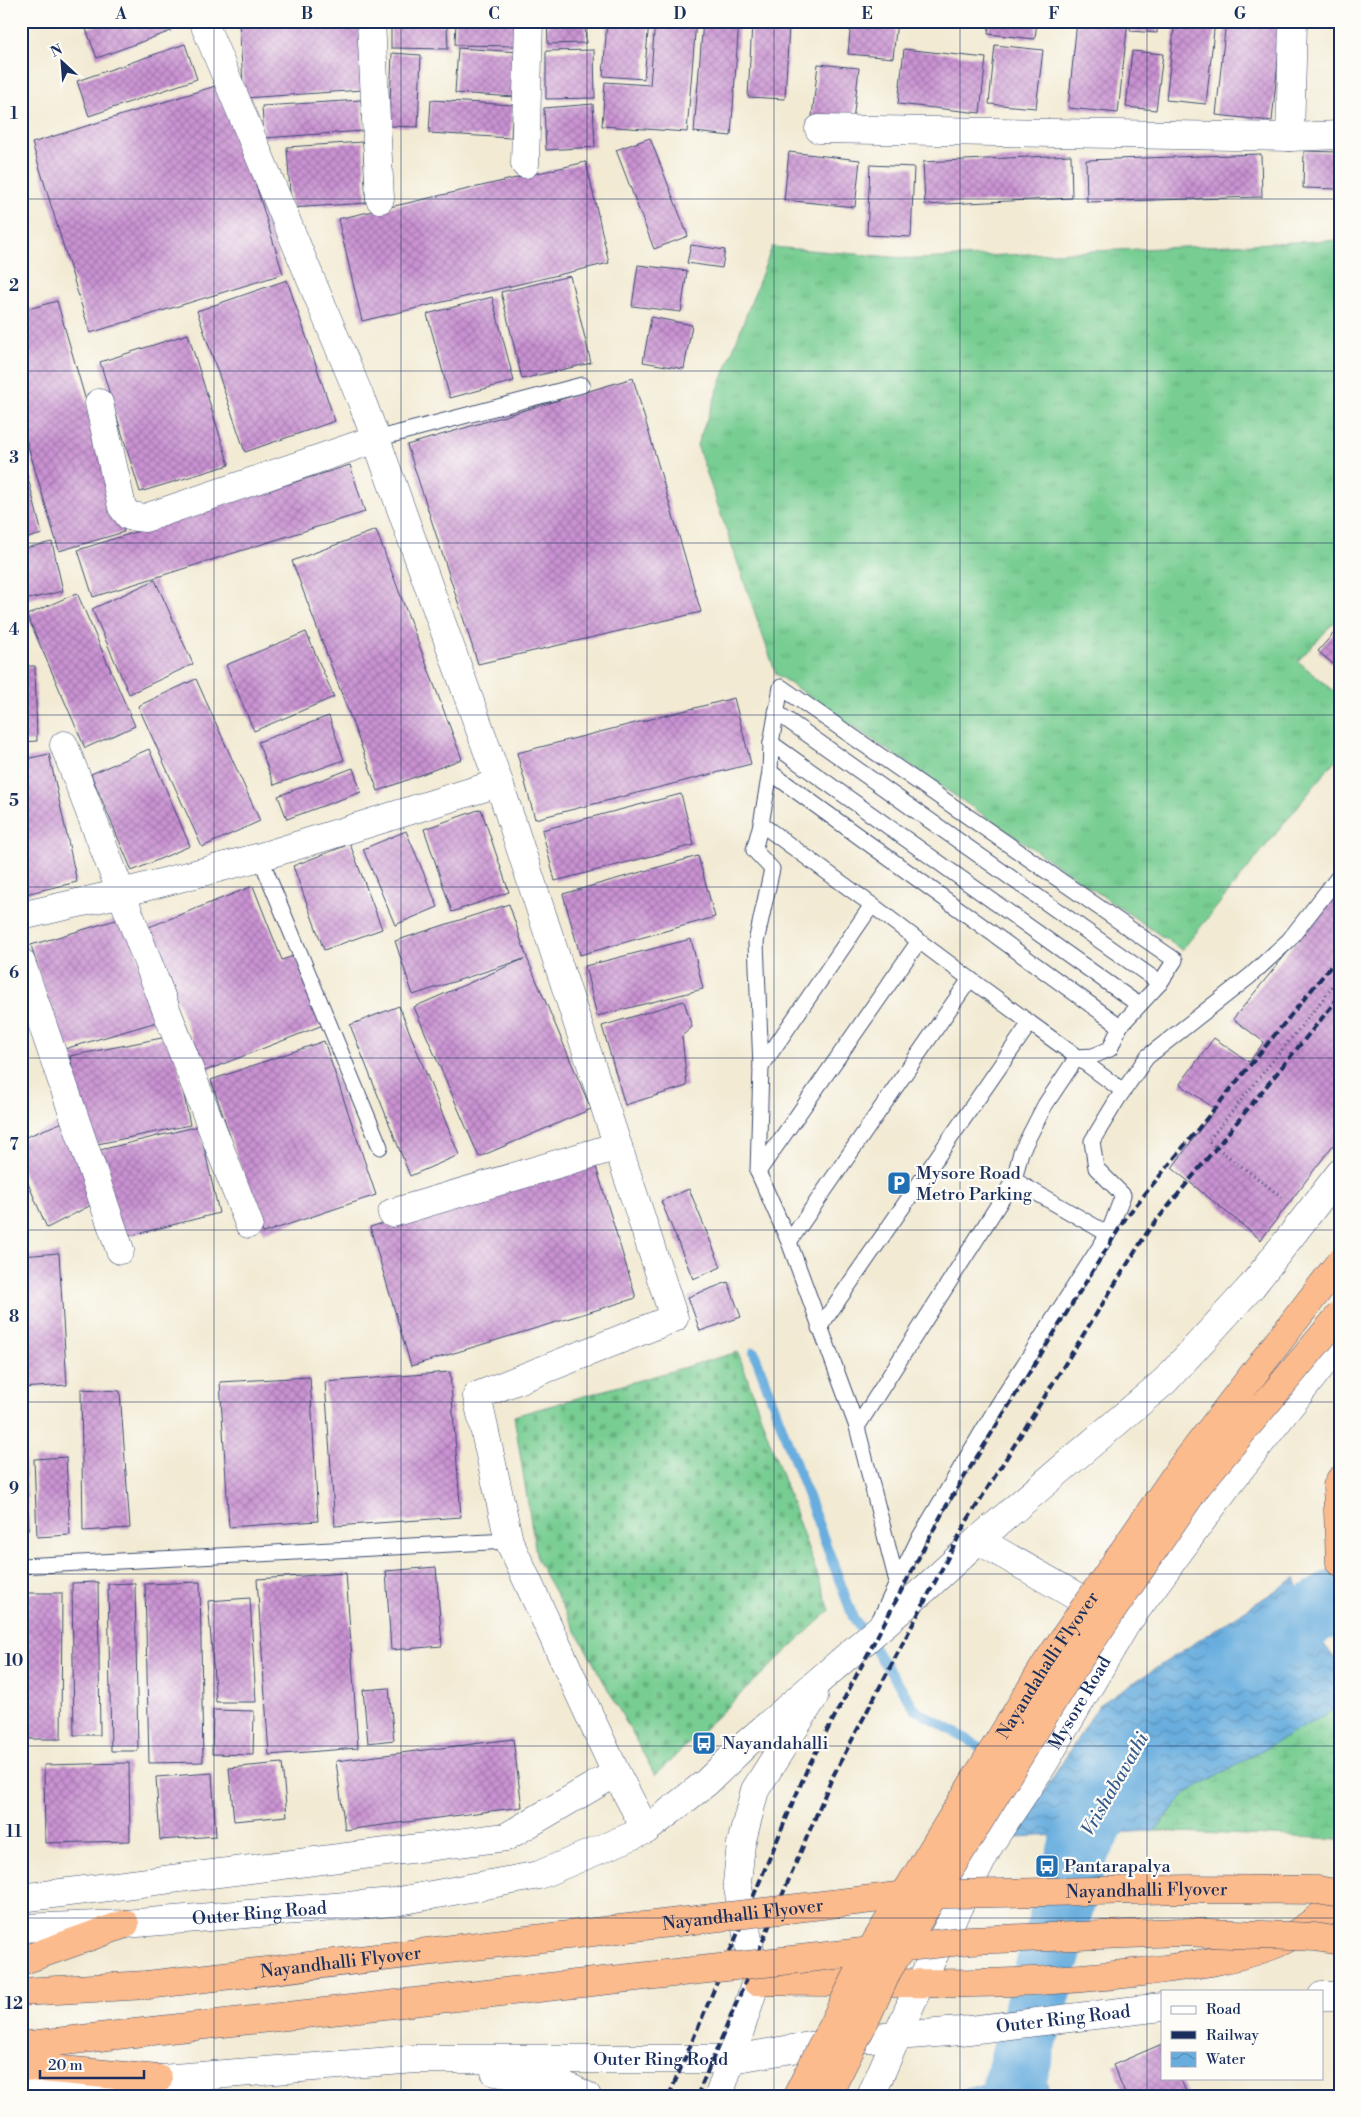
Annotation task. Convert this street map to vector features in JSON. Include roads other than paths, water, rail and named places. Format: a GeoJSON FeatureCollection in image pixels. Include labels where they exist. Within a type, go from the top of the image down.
{"type":"FeatureCollection","features":[{"type":"Feature","properties":{"kind":"highway","name":"Nayandahalli Flyover"},"geometry":{"type":"LineString","coordinates":[[797,2096],[868,1956],[1046,1664],[1177,1473],[1340,1262]]}},
{"type":"Feature","properties":{"kind":"highway","name":"Nayandahalli Flyover"},"geometry":{"type":"LineString","coordinates":[[827,2096],[888,1970],[1073,1668],[1197,1486],[1340,1315]]}},
{"type":"Feature","properties":{"kind":"highway"},"geometry":{"type":"LineString","coordinates":[[1340,1480],[1337,1486],[1340,1563]]}},
{"type":"Feature","properties":{"kind":"highway","name":"Nayandhalli Flyover"},"geometry":{"type":"LineString","coordinates":[[21,1992],[148,1985],[906,1895],[1189,1889],[1318,1890],[1340,1894]]}},
{"type":"Feature","properties":{"kind":"highway"},"geometry":{"type":"LineString","coordinates":[[756,1981],[974,1983],[1080,1980],[1218,1962],[1269,1947],[1308,1927],[1340,1899]]}},
{"type":"Feature","properties":{"kind":"highway"},"geometry":{"type":"LineString","coordinates":[[21,1961],[125,1924]]}},
{"type":"Feature","properties":{"kind":"highway"},"geometry":{"type":"LineString","coordinates":[[21,2046],[970,1940],[1180,1932],[1315,1937],[1340,1942]]}},
{"type":"Feature","properties":{"kind":"highway"},"geometry":{"type":"LineString","coordinates":[[21,2066],[158,2080]]}},
{"type":"Feature","properties":{"kind":"street"},"geometry":{"type":"LineString","coordinates":[[203,21],[376,439],[499,783],[674,1318],[477,1396],[509,1541],[616,1773],[646,1830]]}},
{"type":"Feature","properties":{"kind":"street"},"geometry":{"type":"LineString","coordinates":[[371,21],[380,198]]}},
{"type":"Feature","properties":{"kind":"street"},"geometry":{"type":"LineString","coordinates":[[525,164],[529,21]]}},
{"type":"Feature","properties":{"kind":"street"},"geometry":{"type":"LineString","coordinates":[[1290,137],[1293,21]]}},
{"type":"Feature","properties":{"kind":"street"},"geometry":{"type":"LineString","coordinates":[[819,130],[1290,137],[1340,135]]}},
{"type":"Feature","properties":{"kind":"street"},"geometry":{"type":"LineString","coordinates":[[99,403],[122,507],[129,516],[145,518],[376,439]]}},
{"type":"Feature","properties":{"kind":"street"},"geometry":{"type":"LineString","coordinates":[[64,745],[249,1224]]}},
{"type":"Feature","properties":{"kind":"street"},"geometry":{"type":"LineString","coordinates":[[21,916],[122,893],[260,856],[499,783]]}},
{"type":"Feature","properties":{"kind":"street"},"geometry":{"type":"LineString","coordinates":[[21,962],[120,1250]]}},
{"type":"Feature","properties":{"kind":"street"},"geometry":{"type":"LineString","coordinates":[[392,1213],[618,1146]]}},
{"type":"Feature","properties":{"kind":"street","name":"Outer Ring Road"},"geometry":{"type":"LineString","coordinates":[[21,1928],[125,1924],[394,1902],[540,1875],[646,1830],[707,1782],[746,1744],[978,1540],[1165,1381],[1252,1286],[1337,1177]]}},
{"type":"Feature","properties":{"kind":"street","name":"Mysore Road"},"geometry":{"type":"LineString","coordinates":[[871,2096],[920,1983],[990,1844],[1044,1763],[1126,1624],[1232,1478],[1340,1342]]}},
{"type":"Feature","properties":{"kind":"street"},"geometry":{"type":"LineString","coordinates":[[978,1540],[1126,1624]]}},
{"type":"Feature","properties":{"kind":"street"},"geometry":{"type":"LineString","coordinates":[[718,2096],[732,2059],[756,1981],[737,1882],[742,1844],[755,1790],[831,1671]]}},
{"type":"Feature","properties":{"kind":"street"},"geometry":{"type":"LineString","coordinates":[[21,1898],[506,1837],[616,1773]]}},
{"type":"Feature","properties":{"kind":"street"},"geometry":{"type":"LineString","coordinates":[[1324,1996],[1340,1996]]}},
{"type":"Feature","properties":{"kind":"street","name":"Outer Ring Road"},"geometry":{"type":"LineString","coordinates":[[21,2090],[416,2059],[732,2059],[846,2040],[961,2031],[1161,2007]]}},
{"type":"Feature","properties":{"kind":"street"},"geometry":{"type":"LineString","coordinates":[[416,2059],[558,2082],[587,2096]]}},
{"type":"Feature","properties":{"kind":"lane"},"geometry":{"type":"LineString","coordinates":[[376,439],[582,385]]}},
{"type":"Feature","properties":{"kind":"lane"},"geometry":{"type":"LineString","coordinates":[[898,1582],[857,1427],[819,1328],[789,1242],[758,1172],[761,1067],[756,942],[772,869],[754,850],[761,824],[770,772],[771,743],[781,686],[1176,960],[1160,983],[1120,1026],[1110,1049],[1093,1056],[1077,1057]]}},
{"type":"Feature","properties":{"kind":"lane"},"geometry":{"type":"LineString","coordinates":[[776,712],[1160,983]]}},
{"type":"Feature","properties":{"kind":"lane"},"geometry":{"type":"LineString","coordinates":[[771,743],[1139,1005]]}},
{"type":"Feature","properties":{"kind":"lane"},"geometry":{"type":"LineString","coordinates":[[770,772],[1120,1026]]}},
{"type":"Feature","properties":{"kind":"lane"},"geometry":{"type":"LineString","coordinates":[[761,824],[1123,1091]]}},
{"type":"Feature","properties":{"kind":"lane"},"geometry":{"type":"LineString","coordinates":[[260,856],[380,1147]]}},
{"type":"Feature","properties":{"kind":"lane"},"geometry":{"type":"LineString","coordinates":[[873,1634],[918,1540],[998,1405],[1108,1234],[1123,1195],[1096,1168],[1092,1141],[1147,1057],[1250,976],[1288,940],[1340,875]]}},
{"type":"Feature","properties":{"kind":"lane"},"geometry":{"type":"LineString","coordinates":[[761,1067],[872,905]]}},
{"type":"Feature","properties":{"kind":"lane"},"geometry":{"type":"LineString","coordinates":[[758,1172],[919,941]]}},
{"type":"Feature","properties":{"kind":"lane"},"geometry":{"type":"LineString","coordinates":[[789,1242],[970,978]]}},
{"type":"Feature","properties":{"kind":"lane"},"geometry":{"type":"LineString","coordinates":[[819,1328],[1030,1023]]}},
{"type":"Feature","properties":{"kind":"lane"},"geometry":{"type":"LineString","coordinates":[[857,1427],[1014,1180],[1021,1152],[1045,1105],[1077,1057]]}},
{"type":"Feature","properties":{"kind":"lane"},"geometry":{"type":"LineString","coordinates":[[1014,1180],[1108,1234]]}},
{"type":"Feature","properties":{"kind":"lane"},"geometry":{"type":"LineString","coordinates":[[21,1566],[509,1541]]}},
{"type":"Feature","properties":{"kind":"water"},"geometry":{"type":"Polygon","coordinates":[[[1295,1578],[1312,1626],[1340,1665],[1340,1706],[1186,1793],[1154,1831],[1015,1837],[1099,1705],[1295,1578]]]}},
{"type":"Feature","properties":{"kind":"water"},"geometry":{"type":"Polygon","coordinates":[[[1042,2072],[1053,2096],[934,2096],[1042,2072]]]}},
{"type":"Feature","properties":{"kind":"waterway"},"geometry":{"type":"LineString","coordinates":[[754,1352],[853,1617],[916,1710],[991,1753]]}},
{"type":"Feature","properties":{"kind":"waterway","name":"Vrishabavathi"},"geometry":{"type":"LineString","coordinates":[[1235,1661],[1340,1598]]}},
{"type":"Feature","properties":{"kind":"waterway","name":"Vrishabavathi"},"geometry":{"type":"LineString","coordinates":[[1011,2096],[1079,1848],[1130,1758]]}},
{"type":"Feature","properties":{"kind":"railway"},"geometry":{"type":"LineString","coordinates":[[669,2096],[808,1767],[945,1508],[1127,1216],[1340,955]]}},
{"type":"Feature","properties":{"kind":"railway"},"geometry":{"type":"LineString","coordinates":[[697,2096],[832,1778],[967,1521],[1148,1231],[1340,996]]}},
{"type":"Feature","properties":{"kind":"place","name":"Mysore Road Metro Parking"},"geometry":{"type":"Point","coordinates":[899,1183]}},
{"type":"Feature","properties":{"kind":"place","name":"Nayandahalli"},"geometry":{"type":"Point","coordinates":[704,1743]}},
{"type":"Feature","properties":{"kind":"place","name":"Pantarapalya"},"geometry":{"type":"Point","coordinates":[1047,1866]}}]}
